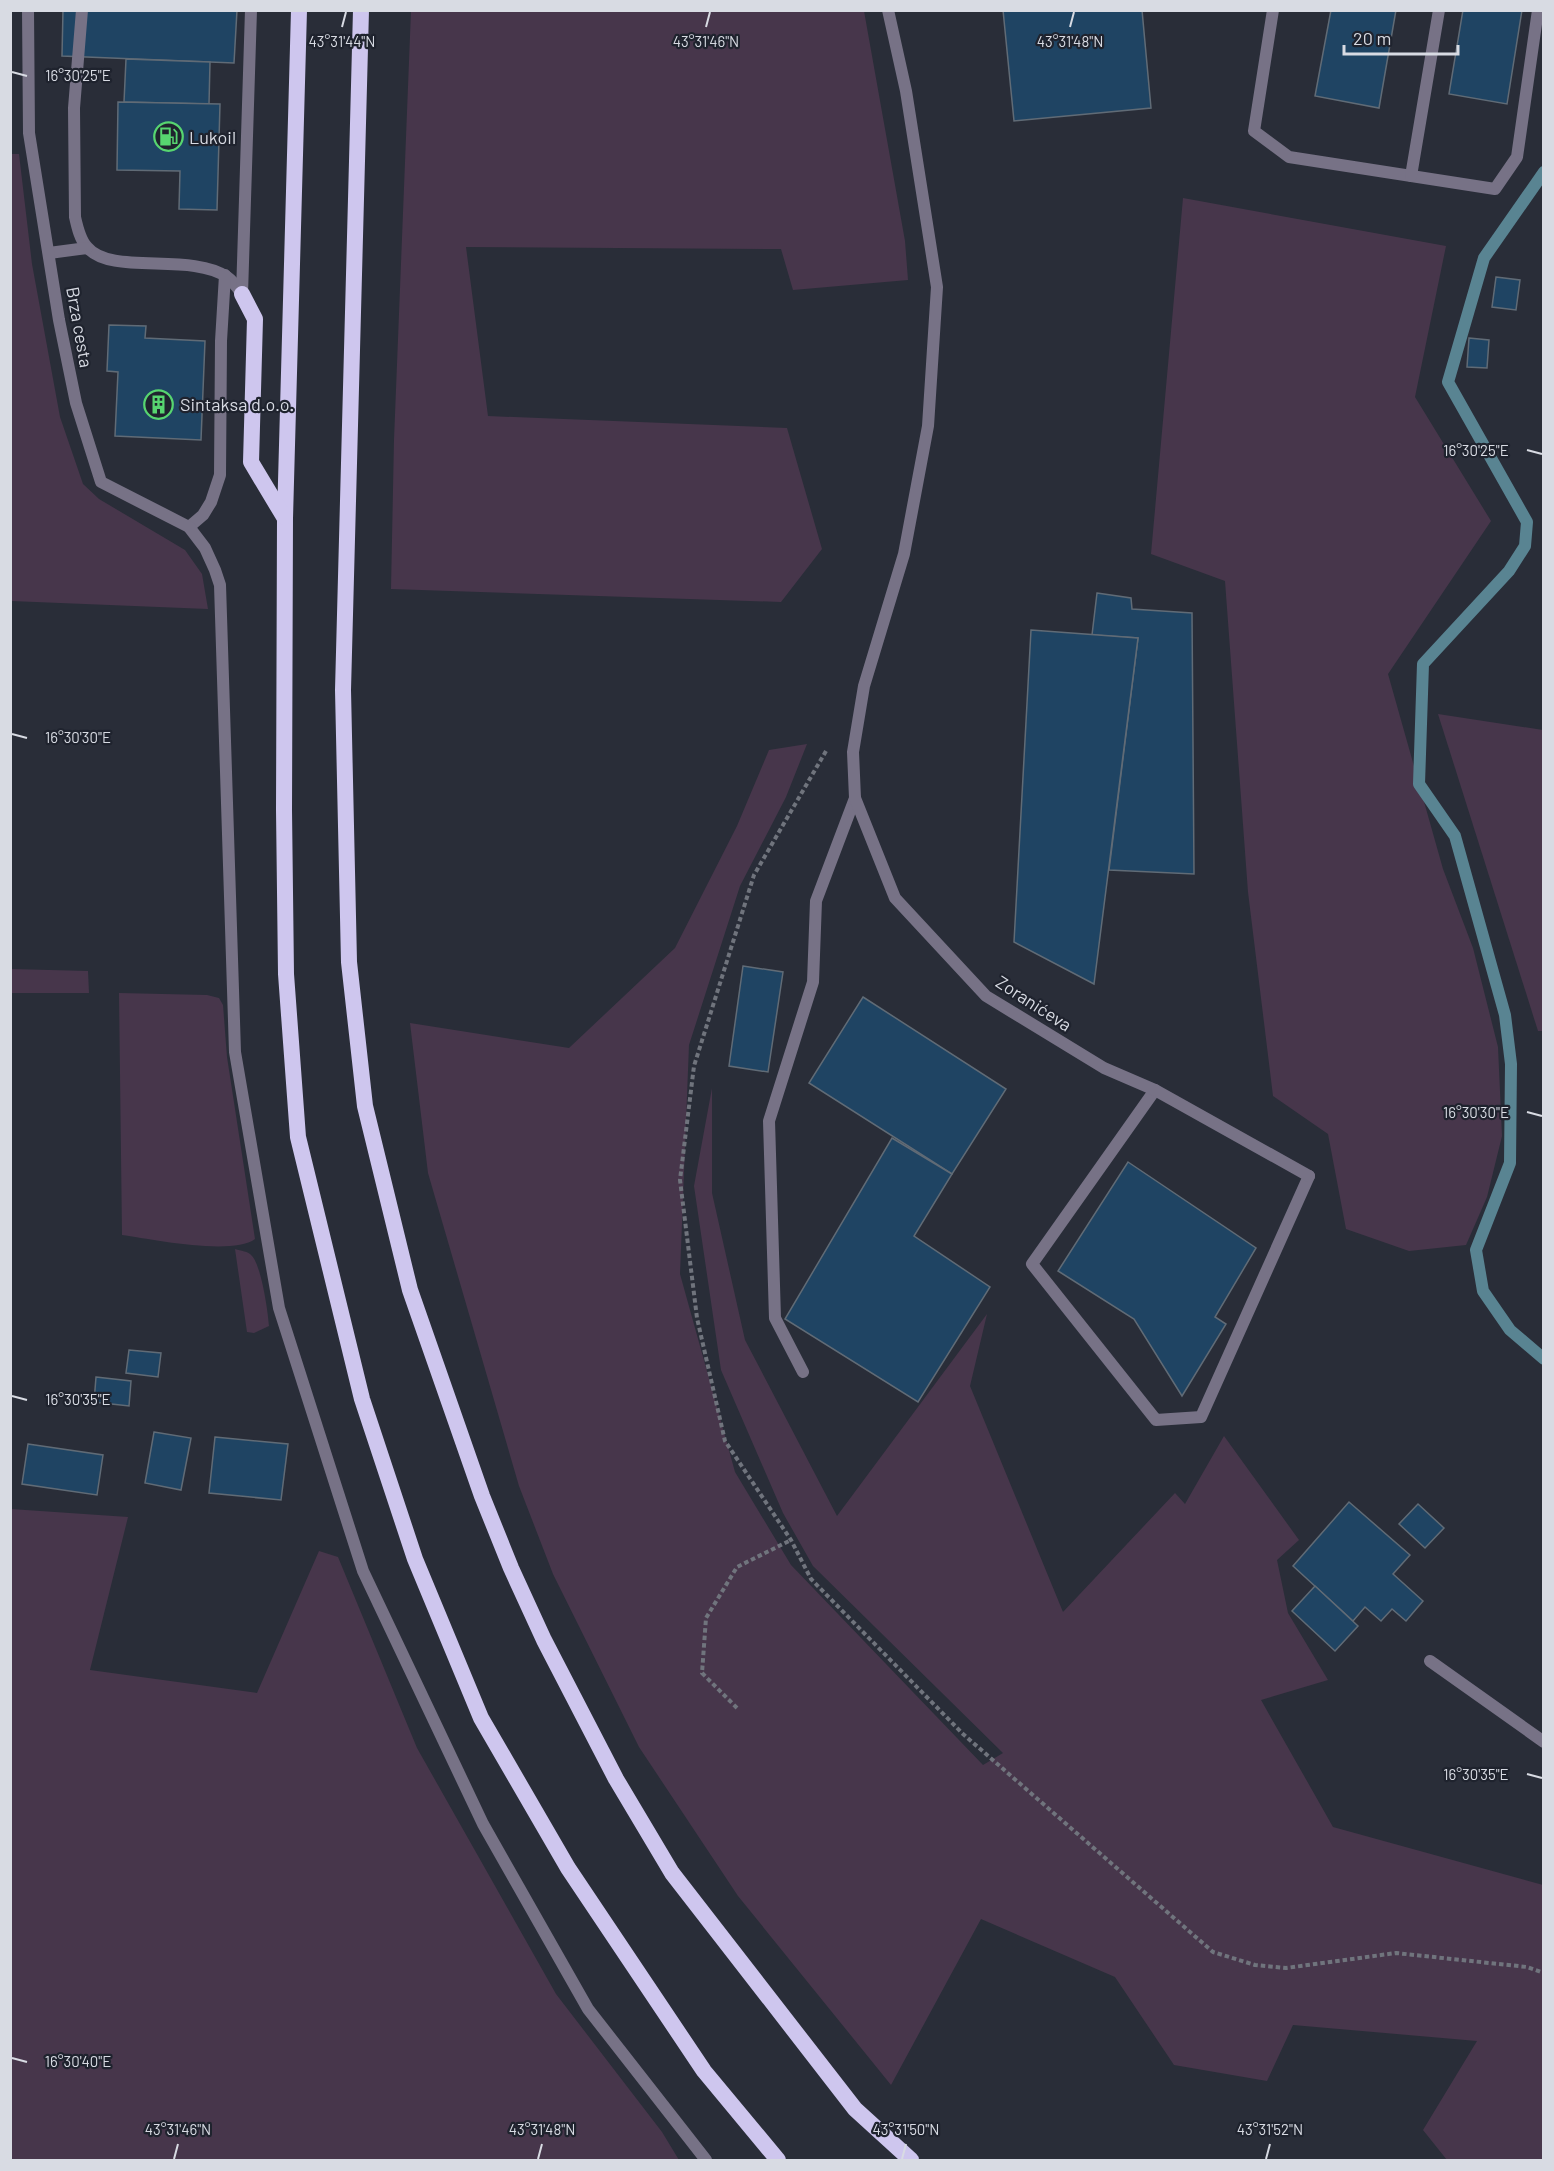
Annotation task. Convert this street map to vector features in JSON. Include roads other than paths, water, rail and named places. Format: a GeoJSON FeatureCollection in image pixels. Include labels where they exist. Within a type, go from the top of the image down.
{"type":"FeatureCollection","features":[{"type":"Feature","properties":{"kind":"highway"},"geometry":{"type":"LineString","coordinates":[[299,10],[285,518],[284,810],[286,974],[298,1137],[362,1399],[415,1559],[481,1718],[574,1878],[704,2071],[778,2160]]}},
{"type":"Feature","properties":{"kind":"highway"},"geometry":{"type":"LineString","coordinates":[[361,10],[343,690],[349,962],[365,1106],[407,1278],[482,1496],[544,1640],[616,1779],[672,1873],[855,2109],[910,2160]]}},
{"type":"Feature","properties":{"kind":"highway"},"geometry":{"type":"LineString","coordinates":[[242,294],[255,319],[251,462],[285,518]]}},
{"type":"Feature","properties":{"kind":"street","name":"Brza cesta"},"geometry":{"type":"LineString","coordinates":[[28,10],[29,133],[76,403],[101,482],[189,527],[205,548],[220,585],[234,1052],[279,1308],[363,1571],[483,1824],[588,2009],[706,2160]]}},
{"type":"Feature","properties":{"kind":"street"},"geometry":{"type":"LineString","coordinates":[[82,10],[74,108],[75,217],[87,248],[102,258],[119,261],[196,265],[225,275],[242,294]]}},
{"type":"Feature","properties":{"kind":"street"},"geometry":{"type":"LineString","coordinates":[[242,294],[251,10]]}},
{"type":"Feature","properties":{"kind":"street","name":"Zoranićeva"},"geometry":{"type":"LineString","coordinates":[[888,10],[906,91],[937,287],[928,426],[904,554],[864,686],[853,752],[855,798],[895,898],[986,996],[1104,1068],[1155,1090],[1309,1176],[1202,1417],[1156,1419],[1032,1264],[1155,1090]]}},
{"type":"Feature","properties":{"kind":"street"},"geometry":{"type":"LineString","coordinates":[[1273,10],[1254,131],[1288,156],[1495,189],[1517,157],[1538,10]]}},
{"type":"Feature","properties":{"kind":"street"},"geometry":{"type":"LineString","coordinates":[[1412,176],[1439,10]]}},
{"type":"Feature","properties":{"kind":"street"},"geometry":{"type":"LineString","coordinates":[[49,254],[87,248]]}},
{"type":"Feature","properties":{"kind":"street"},"geometry":{"type":"LineString","coordinates":[[189,527],[203,514],[211,502],[220,475],[221,341],[225,275]]}},
{"type":"Feature","properties":{"kind":"street"},"geometry":{"type":"LineString","coordinates":[[803,1372],[775,1318],[769,1121],[813,982],[816,901],[855,798]]}},
{"type":"Feature","properties":{"kind":"street"},"geometry":{"type":"LineString","coordinates":[[1430,1661],[1544,1742]]}},
{"type":"Feature","properties":{"kind":"waterway"},"geometry":{"type":"LineString","coordinates":[[1544,172],[1484,258],[1448,382],[1527,522],[1525,546],[1509,571],[1423,664],[1419,784],[1455,836],[1505,1015],[1511,1064],[1510,1163],[1476,1250],[1483,1291],[1510,1330],[1544,1359]]}},
{"type":"Feature","properties":{"kind":"place","name":"Lukoil"},"geometry":{"type":"Point","coordinates":[168,137]}},
{"type":"Feature","properties":{"kind":"place","name":"Sintaksa d.o.o."},"geometry":{"type":"Point","coordinates":[159,404]}}]}
